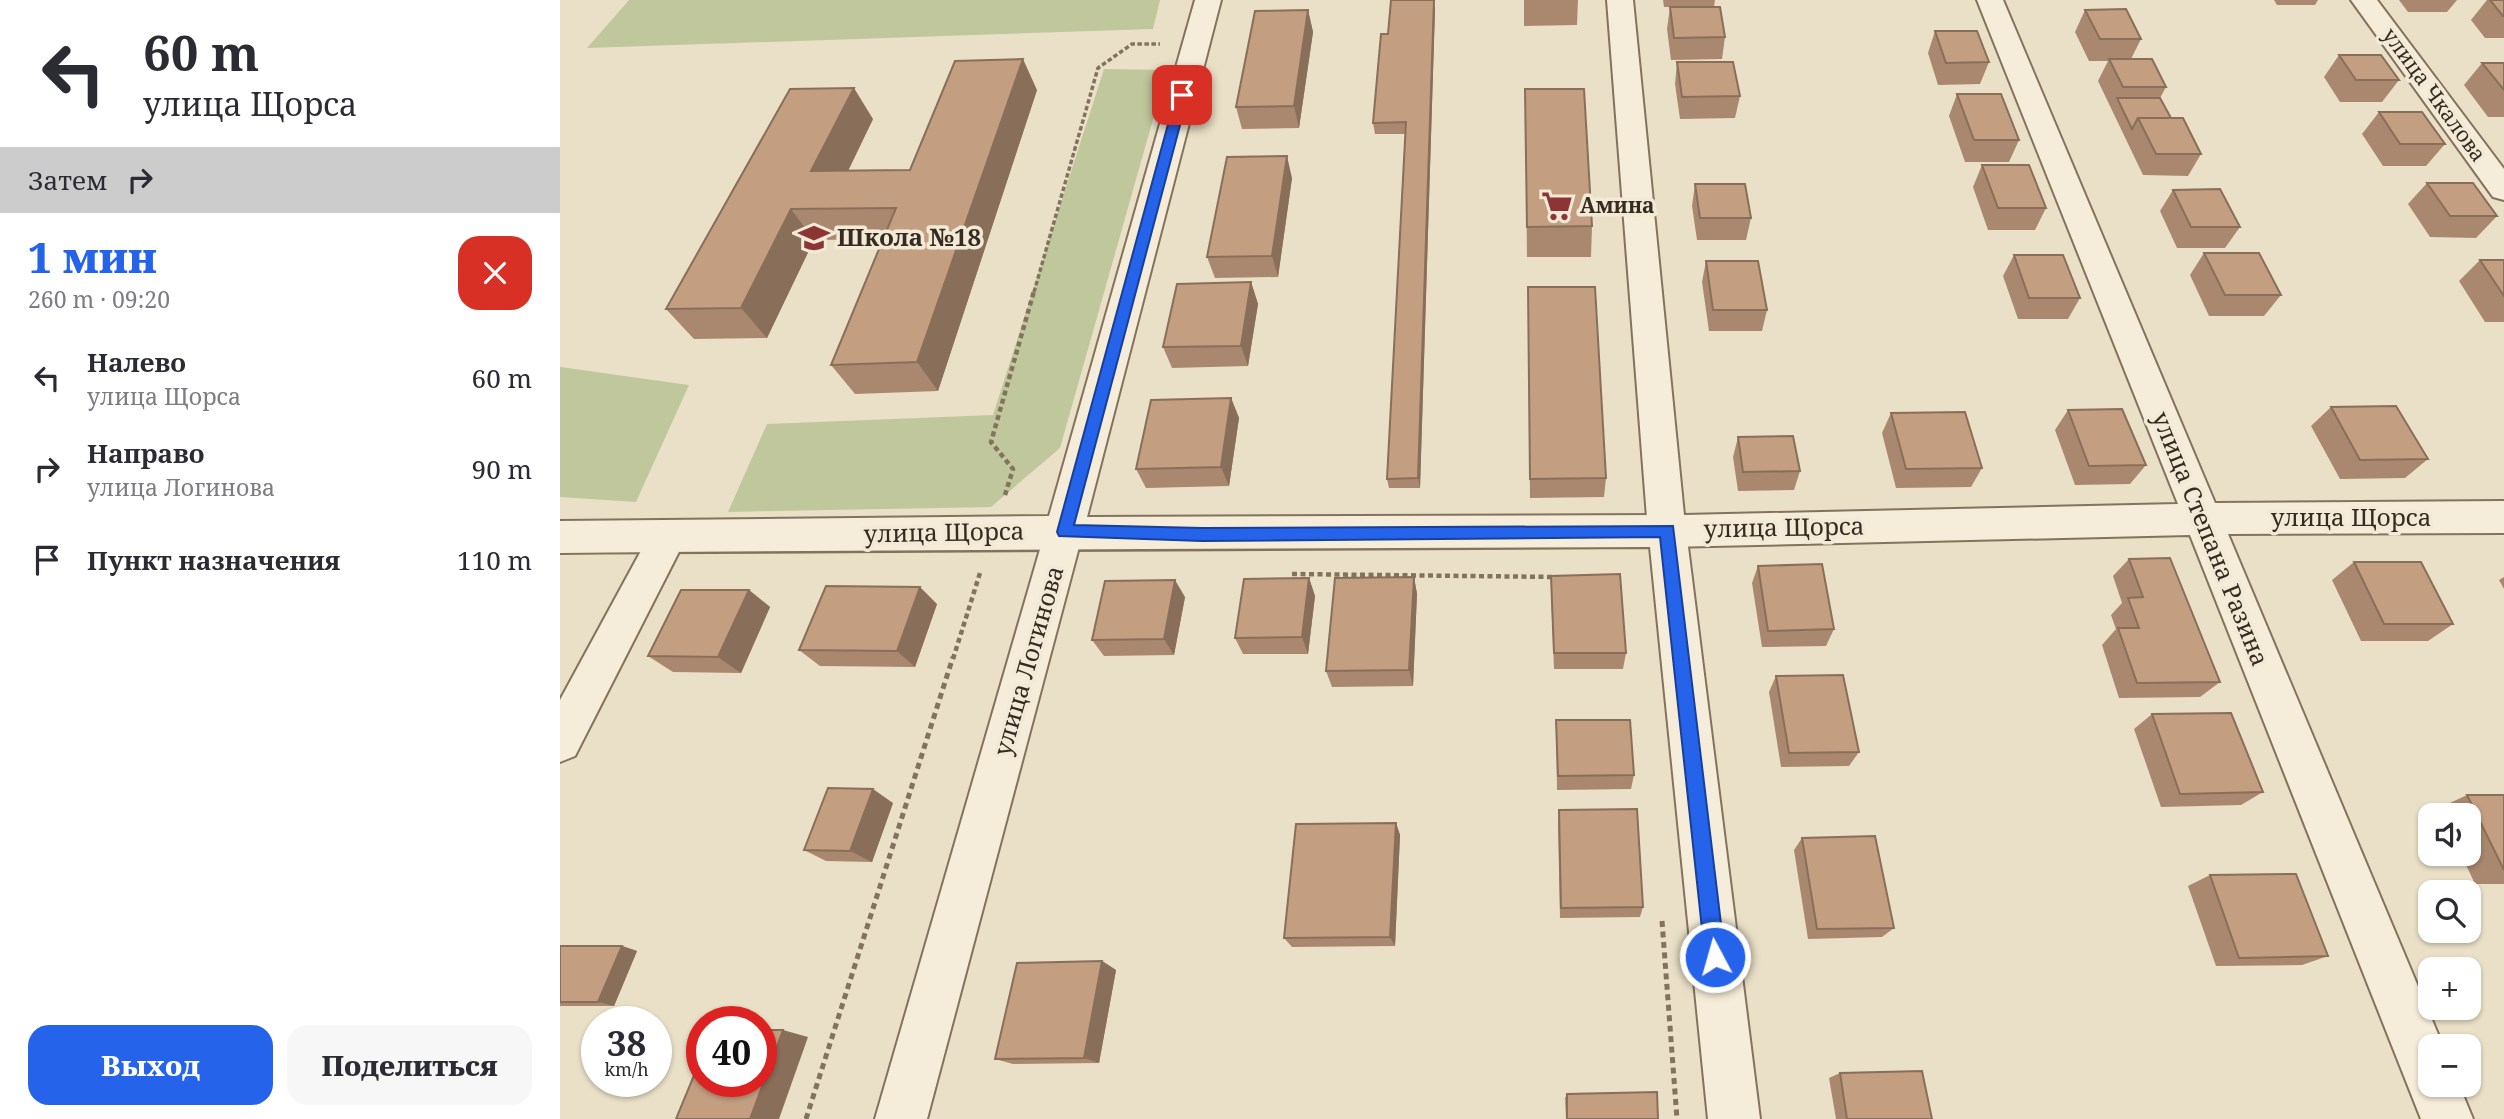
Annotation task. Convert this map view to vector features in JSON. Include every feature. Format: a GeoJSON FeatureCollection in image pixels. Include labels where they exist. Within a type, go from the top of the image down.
{"type":"FeatureCollection","features":[{"type":"Feature","properties":{"kind":"street","name":"улица Логинова"},"geometry":{"type":"LineString","coordinates":[[901,1119],[1208,0]]}},
{"type":"Feature","properties":{"kind":"street"},"geometry":{"type":"LineString","coordinates":[[1620,0],[1667,531],[1734,1119]]}},
{"type":"Feature","properties":{"kind":"street","name":"улица Степана Разина"},"geometry":{"type":"LineString","coordinates":[[1990,0],[2418,1046]]}},
{"type":"Feature","properties":{"kind":"street","name":"улица Чкалова"},"geometry":{"type":"LineString","coordinates":[[2364,0],[2504,190]]}},
{"type":"Feature","properties":{"kind":"street","name":"улица Щорса"},"geometry":{"type":"LineString","coordinates":[[560,537],[1064,532],[1216,534],[1667,531],[2202,519],[2504,517]]}},
{"type":"Feature","properties":{"kind":"street"},"geometry":{"type":"LineString","coordinates":[[560,742],[668,536]]}},
{"type":"Feature","properties":{"kind":"street"},"geometry":{"type":"LineString","coordinates":[[2439,1097],[2448,1119]]}},
{"type":"Feature","properties":{"kind":"green space"},"geometry":{"type":"Polygon","coordinates":[[[629,0],[1160,0],[1153,29],[587,48],[629,0]]]}},
{"type":"Feature","properties":{"kind":"green space"},"geometry":{"type":"Polygon","coordinates":[[[1104,69],[1167,70],[1060,448],[991,507],[728,512],[767,424],[993,415],[1104,69]]]}},
{"type":"Feature","properties":{"kind":"green space"},"geometry":{"type":"Polygon","coordinates":[[[560,367],[689,385],[636,502],[560,497],[560,367]]]}},
{"type":"Feature","properties":{"kind":"building"},"geometry":{"type":"Polygon","coordinates":[[[1391,0],[1434,0],[1418,478],[1387,479],[1406,122],[1373,123],[1381,34],[1388,34],[1391,0]]]}},
{"type":"Feature","properties":{"kind":"building"},"geometry":{"type":"Polygon","coordinates":[[[2490,0],[2504,0],[2504,16],[2503,16],[2490,0]]]}},
{"type":"Feature","properties":{"kind":"building"},"geometry":{"type":"Polygon","coordinates":[[[1670,7],[1720,7],[1725,37],[1674,38],[1670,7]]]}},
{"type":"Feature","properties":{"kind":"building"},"geometry":{"type":"Polygon","coordinates":[[[2126,9],[2141,39],[2100,39],[2085,10],[2126,9]]]}},
{"type":"Feature","properties":{"kind":"building"},"geometry":{"type":"Polygon","coordinates":[[[1308,10],[1294,106],[1236,107],[1255,11],[1308,10]]]}},
{"type":"Feature","properties":{"kind":"building"},"geometry":{"type":"Polygon","coordinates":[[[1935,31],[1977,31],[1989,62],[1946,63],[1935,31]]]}},
{"type":"Feature","properties":{"kind":"building"},"geometry":{"type":"Polygon","coordinates":[[[2339,55],[2381,55],[2399,80],[2356,80],[2339,55]]]}},
{"type":"Feature","properties":{"kind":"building"},"geometry":{"type":"Polygon","coordinates":[[[1023,59],[917,362],[831,365],[896,208],[791,209],[741,308],[666,309],[790,89],[854,88],[811,171],[910,170],[955,61],[1023,59]]]}},
{"type":"Feature","properties":{"kind":"building"},"geometry":{"type":"Polygon","coordinates":[[[2109,59],[2152,59],[2166,87],[2123,87],[2109,59]]]}},
{"type":"Feature","properties":{"kind":"building"},"geometry":{"type":"Polygon","coordinates":[[[1677,62],[1733,62],[1740,96],[1682,97],[1677,62]]]}},
{"type":"Feature","properties":{"kind":"building"},"geometry":{"type":"Polygon","coordinates":[[[2482,63],[2504,63],[2504,90],[2482,63]]]}},
{"type":"Feature","properties":{"kind":"building"},"geometry":{"type":"Polygon","coordinates":[[[1525,89],[1584,89],[1592,226],[1527,227],[1525,89]]]}},
{"type":"Feature","properties":{"kind":"building"},"geometry":{"type":"Polygon","coordinates":[[[1957,94],[2001,94],[2019,140],[1974,140],[1957,94]]]}},
{"type":"Feature","properties":{"kind":"building"},"geometry":{"type":"Polygon","coordinates":[[[2117,98],[2160,98],[2171,118],[2138,118],[2132,129],[2117,98]]]}},
{"type":"Feature","properties":{"kind":"building"},"geometry":{"type":"Polygon","coordinates":[[[2379,112],[2422,112],[2445,144],[2400,144],[2379,112]]]}},
{"type":"Feature","properties":{"kind":"building"},"geometry":{"type":"Polygon","coordinates":[[[2138,118],[2183,118],[2201,154],[2156,154],[2138,118]]]}},
{"type":"Feature","properties":{"kind":"building"},"geometry":{"type":"Polygon","coordinates":[[[1287,156],[1272,256],[1207,257],[1227,157],[1287,156]]]}},
{"type":"Feature","properties":{"kind":"building"},"geometry":{"type":"Polygon","coordinates":[[[1982,165],[2029,165],[2046,208],[1998,208],[1982,165]]]}},
{"type":"Feature","properties":{"kind":"building"},"geometry":{"type":"Polygon","coordinates":[[[2427,183],[2473,183],[2497,216],[2450,216],[2427,183]]]}},
{"type":"Feature","properties":{"kind":"building"},"geometry":{"type":"Polygon","coordinates":[[[1695,184],[1745,184],[1751,218],[1700,218],[1695,184]]]}},
{"type":"Feature","properties":{"kind":"building"},"geometry":{"type":"Polygon","coordinates":[[[2220,189],[2240,227],[2191,227],[2173,190],[2220,189]]]}},
{"type":"Feature","properties":{"kind":"building"},"geometry":{"type":"Polygon","coordinates":[[[2204,253],[2259,253],[2281,295],[2225,295],[2204,253]]]}},
{"type":"Feature","properties":{"kind":"building"},"geometry":{"type":"Polygon","coordinates":[[[2014,255],[2063,255],[2080,298],[2029,298],[2014,255]]]}},
{"type":"Feature","properties":{"kind":"building"},"geometry":{"type":"Polygon","coordinates":[[[2480,260],[2504,260],[2504,296],[2480,260]]]}},
{"type":"Feature","properties":{"kind":"building"},"geometry":{"type":"Polygon","coordinates":[[[1706,261],[1758,261],[1767,310],[1713,310],[1706,261]]]}},
{"type":"Feature","properties":{"kind":"building"},"geometry":{"type":"Polygon","coordinates":[[[1251,282],[1241,346],[1163,347],[1177,284],[1251,282]]]}},
{"type":"Feature","properties":{"kind":"building"},"geometry":{"type":"Polygon","coordinates":[[[1528,287],[1595,287],[1606,478],[1530,479],[1528,287]]]}},
{"type":"Feature","properties":{"kind":"building"},"geometry":{"type":"Polygon","coordinates":[[[1231,398],[1221,467],[1136,469],[1151,400],[1231,398]]]}},
{"type":"Feature","properties":{"kind":"building"},"geometry":{"type":"Polygon","coordinates":[[[2396,406],[2428,459],[2360,460],[2331,407],[2396,406]]]}},
{"type":"Feature","properties":{"kind":"building"},"geometry":{"type":"Polygon","coordinates":[[[2122,409],[2146,465],[2089,466],[2068,410],[2122,409]]]}},
{"type":"Feature","properties":{"kind":"building"},"geometry":{"type":"Polygon","coordinates":[[[1965,412],[1982,468],[1906,469],[1891,413],[1965,412]]]}},
{"type":"Feature","properties":{"kind":"building"},"geometry":{"type":"Polygon","coordinates":[[[1793,436],[1800,471],[1743,472],[1738,437],[1793,436]]]}},
{"type":"Feature","properties":{"kind":"building"},"geometry":{"type":"Polygon","coordinates":[[[2170,558],[2220,682],[2137,683],[2118,628],[2139,628],[2128,598],[2143,597],[2129,559],[2170,558]]]}},
{"type":"Feature","properties":{"kind":"building"},"geometry":{"type":"Polygon","coordinates":[[[2354,562],[2421,562],[2453,624],[2384,624],[2354,562]]]}},
{"type":"Feature","properties":{"kind":"building"},"geometry":{"type":"Polygon","coordinates":[[[1822,564],[1834,629],[1768,631],[1758,566],[1822,564]]]}},
{"type":"Feature","properties":{"kind":"building"},"geometry":{"type":"Polygon","coordinates":[[[1620,574],[1626,653],[1554,653],[1551,576],[1620,574]]]}},
{"type":"Feature","properties":{"kind":"building"},"geometry":{"type":"Polygon","coordinates":[[[1414,577],[1409,670],[1326,671],[1335,578],[1414,577]]]}},
{"type":"Feature","properties":{"kind":"building"},"geometry":{"type":"Polygon","coordinates":[[[1309,578],[1302,637],[1235,638],[1244,579],[1309,578]]]}},
{"type":"Feature","properties":{"kind":"building"},"geometry":{"type":"Polygon","coordinates":[[[1175,580],[1164,639],[1092,640],[1105,581],[1175,580]]]}},
{"type":"Feature","properties":{"kind":"building"},"geometry":{"type":"Polygon","coordinates":[[[826,586],[920,587],[897,651],[799,650],[826,586]]]}},
{"type":"Feature","properties":{"kind":"building"},"geometry":{"type":"Polygon","coordinates":[[[681,590],[749,590],[718,657],[648,656],[681,590]]]}},
{"type":"Feature","properties":{"kind":"building"},"geometry":{"type":"Polygon","coordinates":[[[1843,675],[1859,752],[1789,753],[1776,676],[1843,675]]]}},
{"type":"Feature","properties":{"kind":"building"},"geometry":{"type":"Polygon","coordinates":[[[2231,713],[2263,792],[2180,794],[2152,714],[2231,713]]]}},
{"type":"Feature","properties":{"kind":"building"},"geometry":{"type":"Polygon","coordinates":[[[1556,720],[1630,720],[1634,775],[1558,776],[1556,720]]]}},
{"type":"Feature","properties":{"kind":"building"},"geometry":{"type":"Polygon","coordinates":[[[828,788],[873,789],[850,851],[804,850],[828,788]]]}},
{"type":"Feature","properties":{"kind":"building"},"geometry":{"type":"Polygon","coordinates":[[[2467,795],[2504,795],[2504,870],[2481,823],[2481,803],[2471,803],[2467,795]]]}},
{"type":"Feature","properties":{"kind":"building"},"geometry":{"type":"Polygon","coordinates":[[[1637,809],[1643,907],[1561,908],[1559,810],[1637,809]]]}},
{"type":"Feature","properties":{"kind":"building"},"geometry":{"type":"Polygon","coordinates":[[[1396,823],[1390,937],[1284,938],[1296,824],[1396,823]]]}},
{"type":"Feature","properties":{"kind":"building"},"geometry":{"type":"Polygon","coordinates":[[[1875,836],[1894,928],[1817,929],[1802,838],[1875,836]]]}},
{"type":"Feature","properties":{"kind":"building"},"geometry":{"type":"Polygon","coordinates":[[[2296,874],[2328,956],[2239,958],[2210,875],[2296,874]]]}},
{"type":"Feature","properties":{"kind":"building"},"geometry":{"type":"Polygon","coordinates":[[[560,946],[622,946],[598,1002],[560,1002],[560,946]]]}},
{"type":"Feature","properties":{"kind":"building"},"geometry":{"type":"Polygon","coordinates":[[[1102,961],[1084,1058],[995,1059],[1017,963],[1102,961]]]}},
{"type":"Feature","properties":{"kind":"building"},"geometry":{"type":"Polygon","coordinates":[[[777,1030],[783,1030],[777,1046],[777,1030]]]}},
{"type":"Feature","properties":{"kind":"building"},"geometry":{"type":"Polygon","coordinates":[[[1922,1071],[1932,1119],[1847,1119],[1840,1073],[1922,1071]]]}},
{"type":"Feature","properties":{"kind":"building"},"geometry":{"type":"Polygon","coordinates":[[[1657,1092],[1658,1119],[1567,1119],[1567,1094],[1657,1092]]]}},
{"type":"Feature","properties":{"kind":"building"},"geometry":{"type":"Polygon","coordinates":[[[686,1095],[686,1097],[758,1097],[750,1119],[676,1119],[686,1095]]]}},
{"type":"Feature","properties":{"kind":"place","name":"Амина"},"geometry":{"type":"Point","coordinates":[1557,206]}},
{"type":"Feature","properties":{"kind":"place","name":"Школа №18"},"geometry":{"type":"Point","coordinates":[814,238]}},
{"type":"Feature","properties":{"kind":"route"},"geometry":{"type":"LineString","coordinates":[[1182,95],[1064,532],[1202,534],[1667,531],[1715,957]]}}]}
